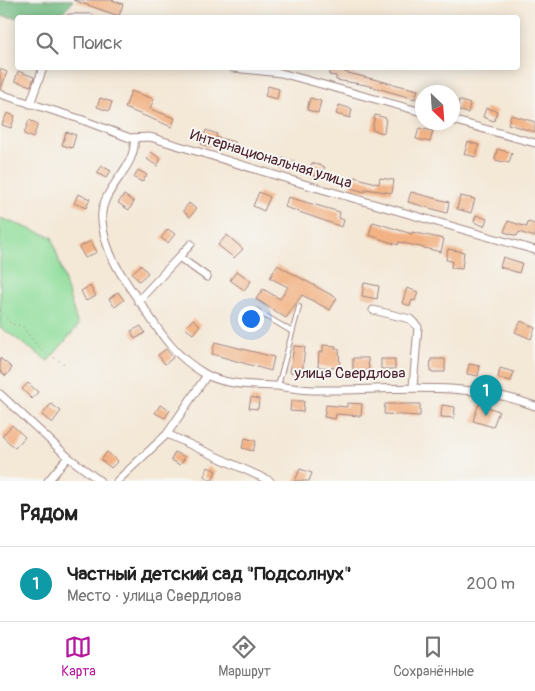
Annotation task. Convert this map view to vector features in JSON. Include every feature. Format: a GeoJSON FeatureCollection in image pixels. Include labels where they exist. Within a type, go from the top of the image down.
{"type":"FeatureCollection","features":[{"type":"Feature","properties":{"kind":"street"},"geometry":{"type":"LineString","coordinates":[[30,104],[42,70]]}},
{"type":"Feature","properties":{"kind":"street"},"geometry":{"type":"LineString","coordinates":[[248,70],[281,74],[415,110]]}},
{"type":"Feature","properties":{"kind":"street","name":"Интернациональная улица"},"geometry":{"type":"LineString","coordinates":[[0,94],[134,138],[150,138],[535,250]]}},
{"type":"Feature","properties":{"kind":"street"},"geometry":{"type":"LineString","coordinates":[[460,122],[535,143]]}},
{"type":"Feature","properties":{"kind":"street","name":"улица Свердлова"},"geometry":{"type":"LineString","coordinates":[[134,138],[134,152],[107,198],[101,216],[107,244],[116,267],[171,348],[207,375],[222,380],[312,390],[413,387],[486,392],[535,406]]}},
{"type":"Feature","properties":{"kind":"street"},"geometry":{"type":"LineString","coordinates":[[138,301],[191,244]]}},
{"type":"Feature","properties":{"kind":"street"},"geometry":{"type":"LineString","coordinates":[[179,257],[207,277]]}},
{"type":"Feature","properties":{"kind":"street"},"geometry":{"type":"LineString","coordinates":[[373,310],[410,319],[418,327],[413,387]]}},
{"type":"Feature","properties":{"kind":"street"},"geometry":{"type":"LineString","coordinates":[[117,481],[167,434],[207,375]]}},
{"type":"Feature","properties":{"kind":"street"},"geometry":{"type":"LineString","coordinates":[[0,394],[68,457],[100,481]]}},
{"type":"Feature","properties":{"kind":"street"},"geometry":{"type":"LineString","coordinates":[[167,434],[270,481]]}},
{"type":"Feature","properties":{"kind":"street"},"geometry":{"type":"LineString","coordinates":[[48,481],[68,457]]}},
{"type":"Feature","properties":{"kind":"lane"},"geometry":{"type":"LineString","coordinates":[[278,386],[291,331],[299,307]]}},
{"type":"Feature","properties":{"kind":"lane"},"geometry":{"type":"LineString","coordinates":[[257,311],[291,331]]}},
{"type":"Feature","properties":{"kind":"path"},"geometry":{"type":"LineString","coordinates":[[0,310],[12,324],[22,326],[40,349],[66,365]]}},
{"type":"Feature","properties":{"kind":"green space"},"geometry":{"type":"Polygon","coordinates":[[[0,0],[73,0],[67,8],[56,15],[15,15],[15,17],[0,16],[0,0]]]}},
{"type":"Feature","properties":{"kind":"green space"},"geometry":{"type":"Polygon","coordinates":[[[0,218],[52,237],[78,326],[48,361],[0,327],[0,218]]]}},
{"type":"Feature","properties":{"kind":"building"},"geometry":{"type":"Polygon","coordinates":[[[73,0],[112,0],[123,4],[119,15],[73,0]]]}},
{"type":"Feature","properties":{"kind":"building"},"geometry":{"type":"Polygon","coordinates":[[[0,69],[7,72],[1,89],[0,89],[0,69]]]}},
{"type":"Feature","properties":{"kind":"building"},"geometry":{"type":"Polygon","coordinates":[[[330,70],[344,70],[344,72],[415,89],[415,99],[366,85],[336,80],[336,76],[329,75],[330,70]]]}},
{"type":"Feature","properties":{"kind":"building"},"geometry":{"type":"Polygon","coordinates":[[[18,71],[34,77],[31,86],[15,81],[18,71]]]}},
{"type":"Feature","properties":{"kind":"building"},"geometry":{"type":"Polygon","coordinates":[[[268,86],[279,89],[277,99],[265,96],[268,86]]]}},
{"type":"Feature","properties":{"kind":"building"},"geometry":{"type":"Polygon","coordinates":[[[131,91],[154,99],[150,109],[175,118],[172,127],[125,108],[131,91]]]}},
{"type":"Feature","properties":{"kind":"building"},"geometry":{"type":"Polygon","coordinates":[[[100,98],[112,102],[109,111],[97,107],[100,98]]]}},
{"type":"Feature","properties":{"kind":"building"},"geometry":{"type":"Polygon","coordinates":[[[310,98],[321,101],[318,113],[307,110],[310,98]]]}},
{"type":"Feature","properties":{"kind":"building"},"geometry":{"type":"Polygon","coordinates":[[[460,100],[470,104],[468,113],[460,111],[460,100]]]}},
{"type":"Feature","properties":{"kind":"building"},"geometry":{"type":"Polygon","coordinates":[[[339,105],[352,109],[350,118],[336,114],[339,105]]]}},
{"type":"Feature","properties":{"kind":"building"},"geometry":{"type":"Polygon","coordinates":[[[486,108],[497,111],[494,121],[483,117],[486,108]]]}},
{"type":"Feature","properties":{"kind":"building"},"geometry":{"type":"Polygon","coordinates":[[[7,113],[15,116],[11,128],[2,125],[7,113]]]}},
{"type":"Feature","properties":{"kind":"building"},"geometry":{"type":"Polygon","coordinates":[[[375,115],[386,118],[384,133],[372,130],[375,115]]]}},
{"type":"Feature","properties":{"kind":"building"},"geometry":{"type":"Polygon","coordinates":[[[511,115],[535,122],[535,132],[508,124],[511,115]]]}},
{"type":"Feature","properties":{"kind":"building"},"geometry":{"type":"Polygon","coordinates":[[[29,120],[38,124],[33,138],[24,134],[29,120]]]}},
{"type":"Feature","properties":{"kind":"building"},"geometry":{"type":"Polygon","coordinates":[[[206,130],[217,134],[216,137],[235,142],[233,150],[210,144],[209,147],[201,144],[206,130]]]}},
{"type":"Feature","properties":{"kind":"building"},"geometry":{"type":"Polygon","coordinates":[[[418,130],[433,131],[430,142],[416,139],[418,130]]]}},
{"type":"Feature","properties":{"kind":"building"},"geometry":{"type":"Polygon","coordinates":[[[66,132],[76,135],[72,148],[62,145],[66,132]]]}},
{"type":"Feature","properties":{"kind":"building"},"geometry":{"type":"Polygon","coordinates":[[[468,142],[479,145],[476,157],[464,154],[468,142]]]}},
{"type":"Feature","properties":{"kind":"building"},"geometry":{"type":"Polygon","coordinates":[[[497,149],[512,153],[509,163],[495,160],[497,149]]]}},
{"type":"Feature","properties":{"kind":"building"},"geometry":{"type":"Polygon","coordinates":[[[151,152],[161,159],[157,166],[147,159],[151,152]]]}},
{"type":"Feature","properties":{"kind":"building"},"geometry":{"type":"Polygon","coordinates":[[[283,158],[295,161],[292,171],[280,168],[283,158]]]}},
{"type":"Feature","properties":{"kind":"building"},"geometry":{"type":"Polygon","coordinates":[[[312,163],[325,167],[319,177],[308,174],[312,163]]]}},
{"type":"Feature","properties":{"kind":"building"},"geometry":{"type":"Polygon","coordinates":[[[102,166],[111,171],[106,178],[97,173],[102,166]]]}},
{"type":"Feature","properties":{"kind":"building"},"geometry":{"type":"Polygon","coordinates":[[[138,170],[147,175],[142,182],[134,178],[138,170]]]}},
{"type":"Feature","properties":{"kind":"building"},"geometry":{"type":"Polygon","coordinates":[[[354,177],[379,184],[380,178],[394,180],[392,193],[366,189],[365,192],[351,188],[354,177]]]}},
{"type":"Feature","properties":{"kind":"building"},"geometry":{"type":"Polygon","coordinates":[[[259,192],[270,197],[264,211],[253,206],[259,192]]]}},
{"type":"Feature","properties":{"kind":"building"},"geometry":{"type":"Polygon","coordinates":[[[411,192],[449,202],[447,213],[408,202],[411,192]]]}},
{"type":"Feature","properties":{"kind":"building"},"geometry":{"type":"Polygon","coordinates":[[[78,194],[90,199],[86,208],[74,203],[78,194]]]}},
{"type":"Feature","properties":{"kind":"building"},"geometry":{"type":"Polygon","coordinates":[[[124,195],[134,202],[129,210],[118,203],[124,195]]]}},
{"type":"Feature","properties":{"kind":"building"},"geometry":{"type":"Polygon","coordinates":[[[460,196],[475,199],[471,213],[457,209],[460,196]]]}},
{"type":"Feature","properties":{"kind":"building"},"geometry":{"type":"Polygon","coordinates":[[[288,197],[340,212],[339,218],[344,220],[342,227],[285,207],[288,197]]]}},
{"type":"Feature","properties":{"kind":"building"},"geometry":{"type":"Polygon","coordinates":[[[189,203],[196,209],[190,217],[183,211],[189,203]]]}},
{"type":"Feature","properties":{"kind":"building"},"geometry":{"type":"Polygon","coordinates":[[[476,215],[487,219],[484,226],[474,222],[476,215]]]}},
{"type":"Feature","properties":{"kind":"building"},"geometry":{"type":"Polygon","coordinates":[[[508,221],[527,227],[528,222],[535,224],[535,237],[519,232],[517,236],[504,232],[508,221]]]}},
{"type":"Feature","properties":{"kind":"building"},"geometry":{"type":"Polygon","coordinates":[[[373,222],[412,234],[412,232],[444,239],[441,252],[399,242],[398,245],[369,235],[373,222]]]}},
{"type":"Feature","properties":{"kind":"building"},"geometry":{"type":"Polygon","coordinates":[[[168,229],[175,234],[168,243],[161,238],[168,229]]]}},
{"type":"Feature","properties":{"kind":"building"},"geometry":{"type":"Polygon","coordinates":[[[227,235],[243,249],[234,258],[218,245],[227,235]]]}},
{"type":"Feature","properties":{"kind":"building"},"geometry":{"type":"Polygon","coordinates":[[[91,241],[97,252],[85,258],[79,247],[91,241]]]}},
{"type":"Feature","properties":{"kind":"building"},"geometry":{"type":"Polygon","coordinates":[[[448,249],[464,252],[462,269],[451,268],[452,261],[446,260],[448,249]]]}},
{"type":"Feature","properties":{"kind":"building"},"geometry":{"type":"Polygon","coordinates":[[[503,257],[522,263],[519,273],[500,267],[503,257]]]}},
{"type":"Feature","properties":{"kind":"building"},"geometry":{"type":"Polygon","coordinates":[[[141,265],[148,273],[139,281],[132,273],[141,265]]]}},
{"type":"Feature","properties":{"kind":"building"},"geometry":{"type":"Polygon","coordinates":[[[277,265],[337,298],[330,310],[302,295],[286,318],[256,299],[263,289],[280,299],[288,287],[270,278],[277,265]]]}},
{"type":"Feature","properties":{"kind":"building"},"geometry":{"type":"Polygon","coordinates":[[[237,271],[251,281],[244,290],[230,280],[237,271]]]}},
{"type":"Feature","properties":{"kind":"building"},"geometry":{"type":"Polygon","coordinates":[[[364,283],[379,286],[377,299],[362,296],[364,283]]]}},
{"type":"Feature","properties":{"kind":"building"},"geometry":{"type":"Polygon","coordinates":[[[90,286],[96,296],[86,301],[81,291],[90,286]]]}},
{"type":"Feature","properties":{"kind":"building"},"geometry":{"type":"Polygon","coordinates":[[[407,288],[418,292],[415,301],[412,300],[410,306],[402,303],[407,288]]]}},
{"type":"Feature","properties":{"kind":"building"},"geometry":{"type":"Polygon","coordinates":[[[118,292],[124,300],[115,307],[109,299],[118,292]]]}},
{"type":"Feature","properties":{"kind":"building"},"geometry":{"type":"Polygon","coordinates":[[[193,319],[200,325],[193,334],[185,328],[193,319]]]}},
{"type":"Feature","properties":{"kind":"building"},"geometry":{"type":"Polygon","coordinates":[[[521,321],[535,328],[531,339],[515,332],[521,321]]]}},
{"type":"Feature","properties":{"kind":"building"},"geometry":{"type":"Polygon","coordinates":[[[141,326],[145,333],[135,339],[131,331],[141,326]]]}},
{"type":"Feature","properties":{"kind":"building"},"geometry":{"type":"Polygon","coordinates":[[[215,342],[274,357],[271,371],[212,354],[215,342]]]}},
{"type":"Feature","properties":{"kind":"building"},"geometry":{"type":"Polygon","coordinates":[[[323,345],[336,346],[335,349],[339,349],[340,368],[318,367],[319,352],[323,352],[323,345]]]}},
{"type":"Feature","properties":{"kind":"building"},"geometry":{"type":"Polygon","coordinates":[[[294,346],[305,347],[302,374],[290,372],[294,346]]]}},
{"type":"Feature","properties":{"kind":"building"},"geometry":{"type":"Polygon","coordinates":[[[166,349],[173,358],[165,364],[158,355],[166,349]]]}},
{"type":"Feature","properties":{"kind":"building"},"geometry":{"type":"Polygon","coordinates":[[[0,358],[12,368],[6,376],[0,371],[0,358]]]}},
{"type":"Feature","properties":{"kind":"building"},"geometry":{"type":"Polygon","coordinates":[[[353,358],[368,358],[369,371],[353,371],[353,358]]]}},
{"type":"Feature","properties":{"kind":"building"},"geometry":{"type":"Polygon","coordinates":[[[381,359],[395,359],[395,369],[381,369],[381,359]]]}},
{"type":"Feature","properties":{"kind":"building"},"geometry":{"type":"Polygon","coordinates":[[[431,359],[445,359],[445,372],[430,372],[431,359]]]}},
{"type":"Feature","properties":{"kind":"building"},"geometry":{"type":"Polygon","coordinates":[[[469,364],[480,366],[478,376],[467,374],[469,364]]]}},
{"type":"Feature","properties":{"kind":"building"},"geometry":{"type":"Polygon","coordinates":[[[500,368],[514,372],[511,381],[498,378],[500,368]]]}},
{"type":"Feature","properties":{"kind":"building"},"geometry":{"type":"Polygon","coordinates":[[[28,383],[38,392],[32,399],[22,389],[28,383]]]}},
{"type":"Feature","properties":{"kind":"building"},"geometry":{"type":"Polygon","coordinates":[[[251,397],[259,399],[258,409],[249,408],[251,397]]]}},
{"type":"Feature","properties":{"kind":"building"},"geometry":{"type":"Polygon","coordinates":[[[291,401],[304,401],[303,412],[290,411],[291,401]]]}},
{"type":"Feature","properties":{"kind":"building"},"geometry":{"type":"Polygon","coordinates":[[[347,403],[362,404],[361,416],[336,414],[335,419],[324,417],[326,405],[347,407],[347,403]]]}},
{"type":"Feature","properties":{"kind":"building"},"geometry":{"type":"Polygon","coordinates":[[[51,404],[61,411],[52,423],[42,415],[51,404]]]}},
{"type":"Feature","properties":{"kind":"building"},"geometry":{"type":"Polygon","coordinates":[[[385,404],[420,404],[420,416],[384,414],[385,404]]]}},
{"type":"Feature","properties":{"kind":"building"},"geometry":{"type":"Polygon","coordinates":[[[479,404],[499,411],[493,427],[473,421],[479,404]]]}},
{"type":"Feature","properties":{"kind":"building"},"geometry":{"type":"Polygon","coordinates":[[[160,405],[170,410],[165,418],[155,413],[160,405]]]}},
{"type":"Feature","properties":{"kind":"building"},"geometry":{"type":"Polygon","coordinates":[[[442,405],[455,407],[454,418],[441,417],[442,405]]]}},
{"type":"Feature","properties":{"kind":"building"},"geometry":{"type":"Polygon","coordinates":[[[12,425],[25,437],[15,448],[2,436],[12,425]]]}},
{"type":"Feature","properties":{"kind":"building"},"geometry":{"type":"Polygon","coordinates":[[[245,438],[256,441],[253,451],[242,448],[245,438]]]}},
{"type":"Feature","properties":{"kind":"building"},"geometry":{"type":"Polygon","coordinates":[[[107,452],[118,461],[111,468],[101,460],[107,452]]]}},
{"type":"Feature","properties":{"kind":"building"},"geometry":{"type":"Polygon","coordinates":[[[175,452],[185,457],[180,465],[171,460],[175,452]]]}},
{"type":"Feature","properties":{"kind":"building"},"geometry":{"type":"Polygon","coordinates":[[[208,467],[216,471],[212,481],[204,476],[208,467]]]}},
{"type":"Feature","properties":{"kind":"building"},"geometry":{"type":"Polygon","coordinates":[[[300,469],[312,473],[309,481],[295,481],[300,469]]]}},
{"type":"Feature","properties":{"kind":"place","name":"Частный детский сад \"Подсолнух\""},"geometry":{"type":"Point","coordinates":[486,416]}}]}
